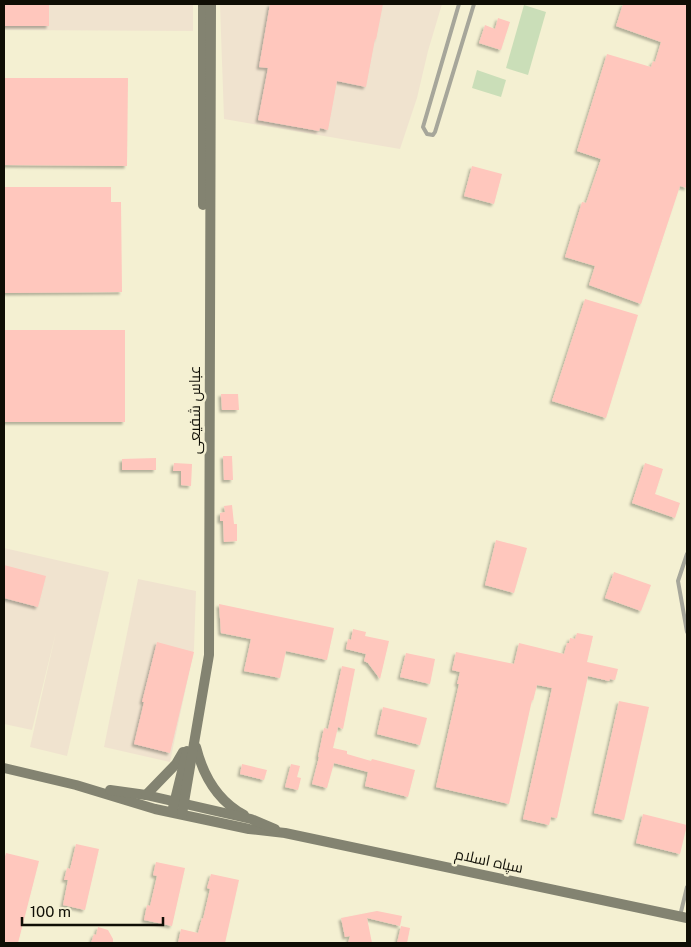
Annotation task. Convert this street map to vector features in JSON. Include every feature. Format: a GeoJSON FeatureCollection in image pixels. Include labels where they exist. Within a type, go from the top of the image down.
{"type":"FeatureCollection","features":[{"type":"Feature","properties":{"kind":"main road","name":"عباس شفیعی"},"geometry":{"type":"LineString","coordinates":[[192,741],[204,654],[203,4]]}},
{"type":"Feature","properties":{"kind":"main road","name":"عباس شفیعی"},"geometry":{"type":"LineString","coordinates":[[178,808],[209,655],[211,4]]}},
{"type":"Feature","properties":{"kind":"main road"},"geometry":{"type":"LineString","coordinates":[[146,795],[176,764],[192,741]]}},
{"type":"Feature","properties":{"kind":"main road"},"geometry":{"type":"LineString","coordinates":[[192,741],[206,778],[214,789],[236,811],[251,819]]}},
{"type":"Feature","properties":{"kind":"main road","name":"سپاه اسلام"},"geometry":{"type":"LineString","coordinates":[[4,768],[76,785],[144,806],[178,808],[251,819],[286,833]]}},
{"type":"Feature","properties":{"kind":"main road","name":"سپاه اسلام"},"geometry":{"type":"LineString","coordinates":[[76,785],[146,795],[178,808],[249,829],[286,833],[684,918]]}},
{"type":"Feature","properties":{"kind":"lane"},"geometry":{"type":"LineString","coordinates":[[459,4],[423,127],[427,134],[433,135],[435,132],[474,4]]}},
{"type":"Feature","properties":{"kind":"lane"},"geometry":{"type":"LineString","coordinates":[[687,554],[678,581],[687,632]]}},
{"type":"Feature","properties":{"kind":"lane"},"geometry":{"type":"LineString","coordinates":[[684,918],[687,887]]}},
{"type":"Feature","properties":{"kind":"shaded area"},"geometry":{"type":"Polygon","coordinates":[[[4,4],[193,4],[193,31],[4,30],[4,4]]]}},
{"type":"Feature","properties":{"kind":"shaded area"},"geometry":{"type":"Polygon","coordinates":[[[220,4],[442,4],[417,98],[400,149],[224,119],[220,4]]]}},
{"type":"Feature","properties":{"kind":"shaded area"},"geometry":{"type":"Polygon","coordinates":[[[4,548],[109,572],[67,756],[30,747],[56,632],[32,730],[4,724],[4,548]]]}},
{"type":"Feature","properties":{"kind":"shaded area"},"geometry":{"type":"Polygon","coordinates":[[[138,579],[196,591],[194,649],[170,762],[104,747],[138,579]]]}},
{"type":"Feature","properties":{"kind":"green space"},"geometry":{"type":"Polygon","coordinates":[[[524,5],[546,12],[528,75],[506,68],[524,5]]]}},
{"type":"Feature","properties":{"kind":"green space"},"geometry":{"type":"Polygon","coordinates":[[[477,70],[506,80],[501,97],[472,88],[477,70]]]}},
{"type":"Feature","properties":{"kind":"building"},"geometry":{"type":"Polygon","coordinates":[[[4,4],[49,4],[49,26],[4,26],[4,4]]]}},
{"type":"Feature","properties":{"kind":"building"},"geometry":{"type":"Polygon","coordinates":[[[270,4],[383,4],[366,87],[337,81],[328,130],[320,128],[319,131],[258,120],[268,68],[259,67],[270,4]]]}},
{"type":"Feature","properties":{"kind":"building"},"geometry":{"type":"Polygon","coordinates":[[[623,4],[687,4],[687,188],[680,186],[641,304],[589,285],[595,266],[565,257],[582,202],[586,203],[601,159],[577,151],[607,54],[651,67],[653,61],[655,62],[661,42],[616,26],[623,4]]]}},
{"type":"Feature","properties":{"kind":"building"},"geometry":{"type":"Polygon","coordinates":[[[498,18],[510,22],[501,50],[479,43],[485,25],[495,29],[498,18]]]}},
{"type":"Feature","properties":{"kind":"building"},"geometry":{"type":"Polygon","coordinates":[[[4,78],[128,78],[127,166],[4,165],[4,78]]]}},
{"type":"Feature","properties":{"kind":"building"},"geometry":{"type":"Polygon","coordinates":[[[472,166],[502,174],[494,204],[464,196],[472,166]]]}},
{"type":"Feature","properties":{"kind":"building"},"geometry":{"type":"Polygon","coordinates":[[[4,187],[111,187],[111,202],[121,202],[122,292],[4,293],[4,187]]]}},
{"type":"Feature","properties":{"kind":"building"},"geometry":{"type":"Polygon","coordinates":[[[585,299],[638,315],[606,418],[552,401],[585,299]]]}},
{"type":"Feature","properties":{"kind":"building"},"geometry":{"type":"Polygon","coordinates":[[[4,330],[125,330],[125,422],[4,422],[4,330]]]}},
{"type":"Feature","properties":{"kind":"building"},"geometry":{"type":"Polygon","coordinates":[[[221,394],[238,394],[239,410],[222,410],[221,394]]]}},
{"type":"Feature","properties":{"kind":"building"},"geometry":{"type":"Polygon","coordinates":[[[223,456],[232,456],[233,480],[224,480],[223,456]]]}},
{"type":"Feature","properties":{"kind":"building"},"geometry":{"type":"Polygon","coordinates":[[[156,458],[156,470],[122,470],[122,459],[156,458]]]}},
{"type":"Feature","properties":{"kind":"building"},"geometry":{"type":"Polygon","coordinates":[[[174,463],[192,464],[191,486],[181,485],[181,471],[173,471],[174,463]]]}},
{"type":"Feature","properties":{"kind":"building"},"geometry":{"type":"Polygon","coordinates":[[[645,463],[663,469],[655,494],[680,503],[675,518],[632,503],[645,463]]]}},
{"type":"Feature","properties":{"kind":"building"},"geometry":{"type":"Polygon","coordinates":[[[232,505],[234,524],[237,524],[237,541],[224,542],[223,521],[220,521],[220,513],[225,512],[224,506],[232,505]]]}},
{"type":"Feature","properties":{"kind":"building"},"geometry":{"type":"Polygon","coordinates":[[[496,540],[527,548],[514,593],[485,585],[496,540]]]}},
{"type":"Feature","properties":{"kind":"building"},"geometry":{"type":"Polygon","coordinates":[[[4,565],[46,576],[38,607],[4,598],[4,565]]]}},
{"type":"Feature","properties":{"kind":"building"},"geometry":{"type":"Polygon","coordinates":[[[614,572],[651,585],[641,611],[605,598],[614,572]]]}},
{"type":"Feature","properties":{"kind":"building"},"geometry":{"type":"Polygon","coordinates":[[[219,604],[334,628],[327,660],[286,651],[280,678],[244,671],[251,639],[221,633],[219,604]]]}},
{"type":"Feature","properties":{"kind":"building"},"geometry":{"type":"Polygon","coordinates":[[[353,629],[366,632],[365,636],[389,641],[380,679],[368,663],[364,661],[366,654],[346,649],[348,639],[351,640],[353,629]]]}},
{"type":"Feature","properties":{"kind":"building"},"geometry":{"type":"Polygon","coordinates":[[[577,633],[593,636],[587,662],[618,669],[615,680],[610,679],[609,681],[588,676],[557,818],[551,817],[549,825],[523,819],[552,688],[537,685],[509,804],[436,787],[459,684],[457,684],[460,672],[452,670],[456,652],[514,664],[519,643],[564,654],[570,638],[575,639],[577,633]]]}},
{"type":"Feature","properties":{"kind":"building"},"geometry":{"type":"Polygon","coordinates":[[[157,642],[194,652],[170,753],[134,744],[157,642]]]}},
{"type":"Feature","properties":{"kind":"building"},"geometry":{"type":"Polygon","coordinates":[[[406,653],[435,659],[430,684],[400,677],[406,653]]]}},
{"type":"Feature","properties":{"kind":"building"},"geometry":{"type":"Polygon","coordinates":[[[342,666],[355,669],[343,729],[338,727],[333,748],[347,751],[347,754],[371,761],[372,759],[415,770],[408,797],[365,786],[368,772],[334,763],[327,788],[312,784],[324,728],[328,729],[342,666]]]}},
{"type":"Feature","properties":{"kind":"building"},"geometry":{"type":"Polygon","coordinates":[[[619,701],[649,707],[624,820],[594,813],[619,701]]]}},
{"type":"Feature","properties":{"kind":"building"},"geometry":{"type":"Polygon","coordinates":[[[383,707],[427,718],[420,745],[377,734],[383,707]]]}},
{"type":"Feature","properties":{"kind":"building"},"geometry":{"type":"Polygon","coordinates":[[[242,764],[267,770],[264,780],[240,774],[242,764]]]}},
{"type":"Feature","properties":{"kind":"building"},"geometry":{"type":"Polygon","coordinates":[[[291,764],[300,766],[297,777],[301,778],[298,790],[285,787],[291,764]]]}},
{"type":"Feature","properties":{"kind":"building"},"geometry":{"type":"Polygon","coordinates":[[[643,814],[687,825],[680,854],[636,843],[643,814]]]}},
{"type":"Feature","properties":{"kind":"building"},"geometry":{"type":"Polygon","coordinates":[[[76,844],[99,849],[85,910],[63,905],[68,880],[64,880],[67,868],[70,869],[76,844]]]}},
{"type":"Feature","properties":{"kind":"building"},"geometry":{"type":"Polygon","coordinates":[[[6,853],[39,861],[18,943],[4,943],[4,862],[6,853]]]}},
{"type":"Feature","properties":{"kind":"building"},"geometry":{"type":"Polygon","coordinates":[[[156,862],[185,868],[172,926],[144,920],[147,905],[150,906],[157,876],[153,875],[156,862]]]}},
{"type":"Feature","properties":{"kind":"building"},"geometry":{"type":"Polygon","coordinates":[[[211,874],[239,880],[225,943],[178,943],[181,929],[198,933],[210,889],[207,888],[211,874]]]}},
{"type":"Feature","properties":{"kind":"building"},"geometry":{"type":"Polygon","coordinates":[[[377,911],[402,916],[400,926],[367,918],[372,943],[348,943],[350,936],[345,937],[341,918],[377,911]]]}},
{"type":"Feature","properties":{"kind":"building"},"geometry":{"type":"Polygon","coordinates":[[[401,926],[410,928],[407,943],[397,943],[401,926]]]}},
{"type":"Feature","properties":{"kind":"building"},"geometry":{"type":"Polygon","coordinates":[[[98,927],[108,930],[113,943],[91,943],[98,927]]]}}]}
